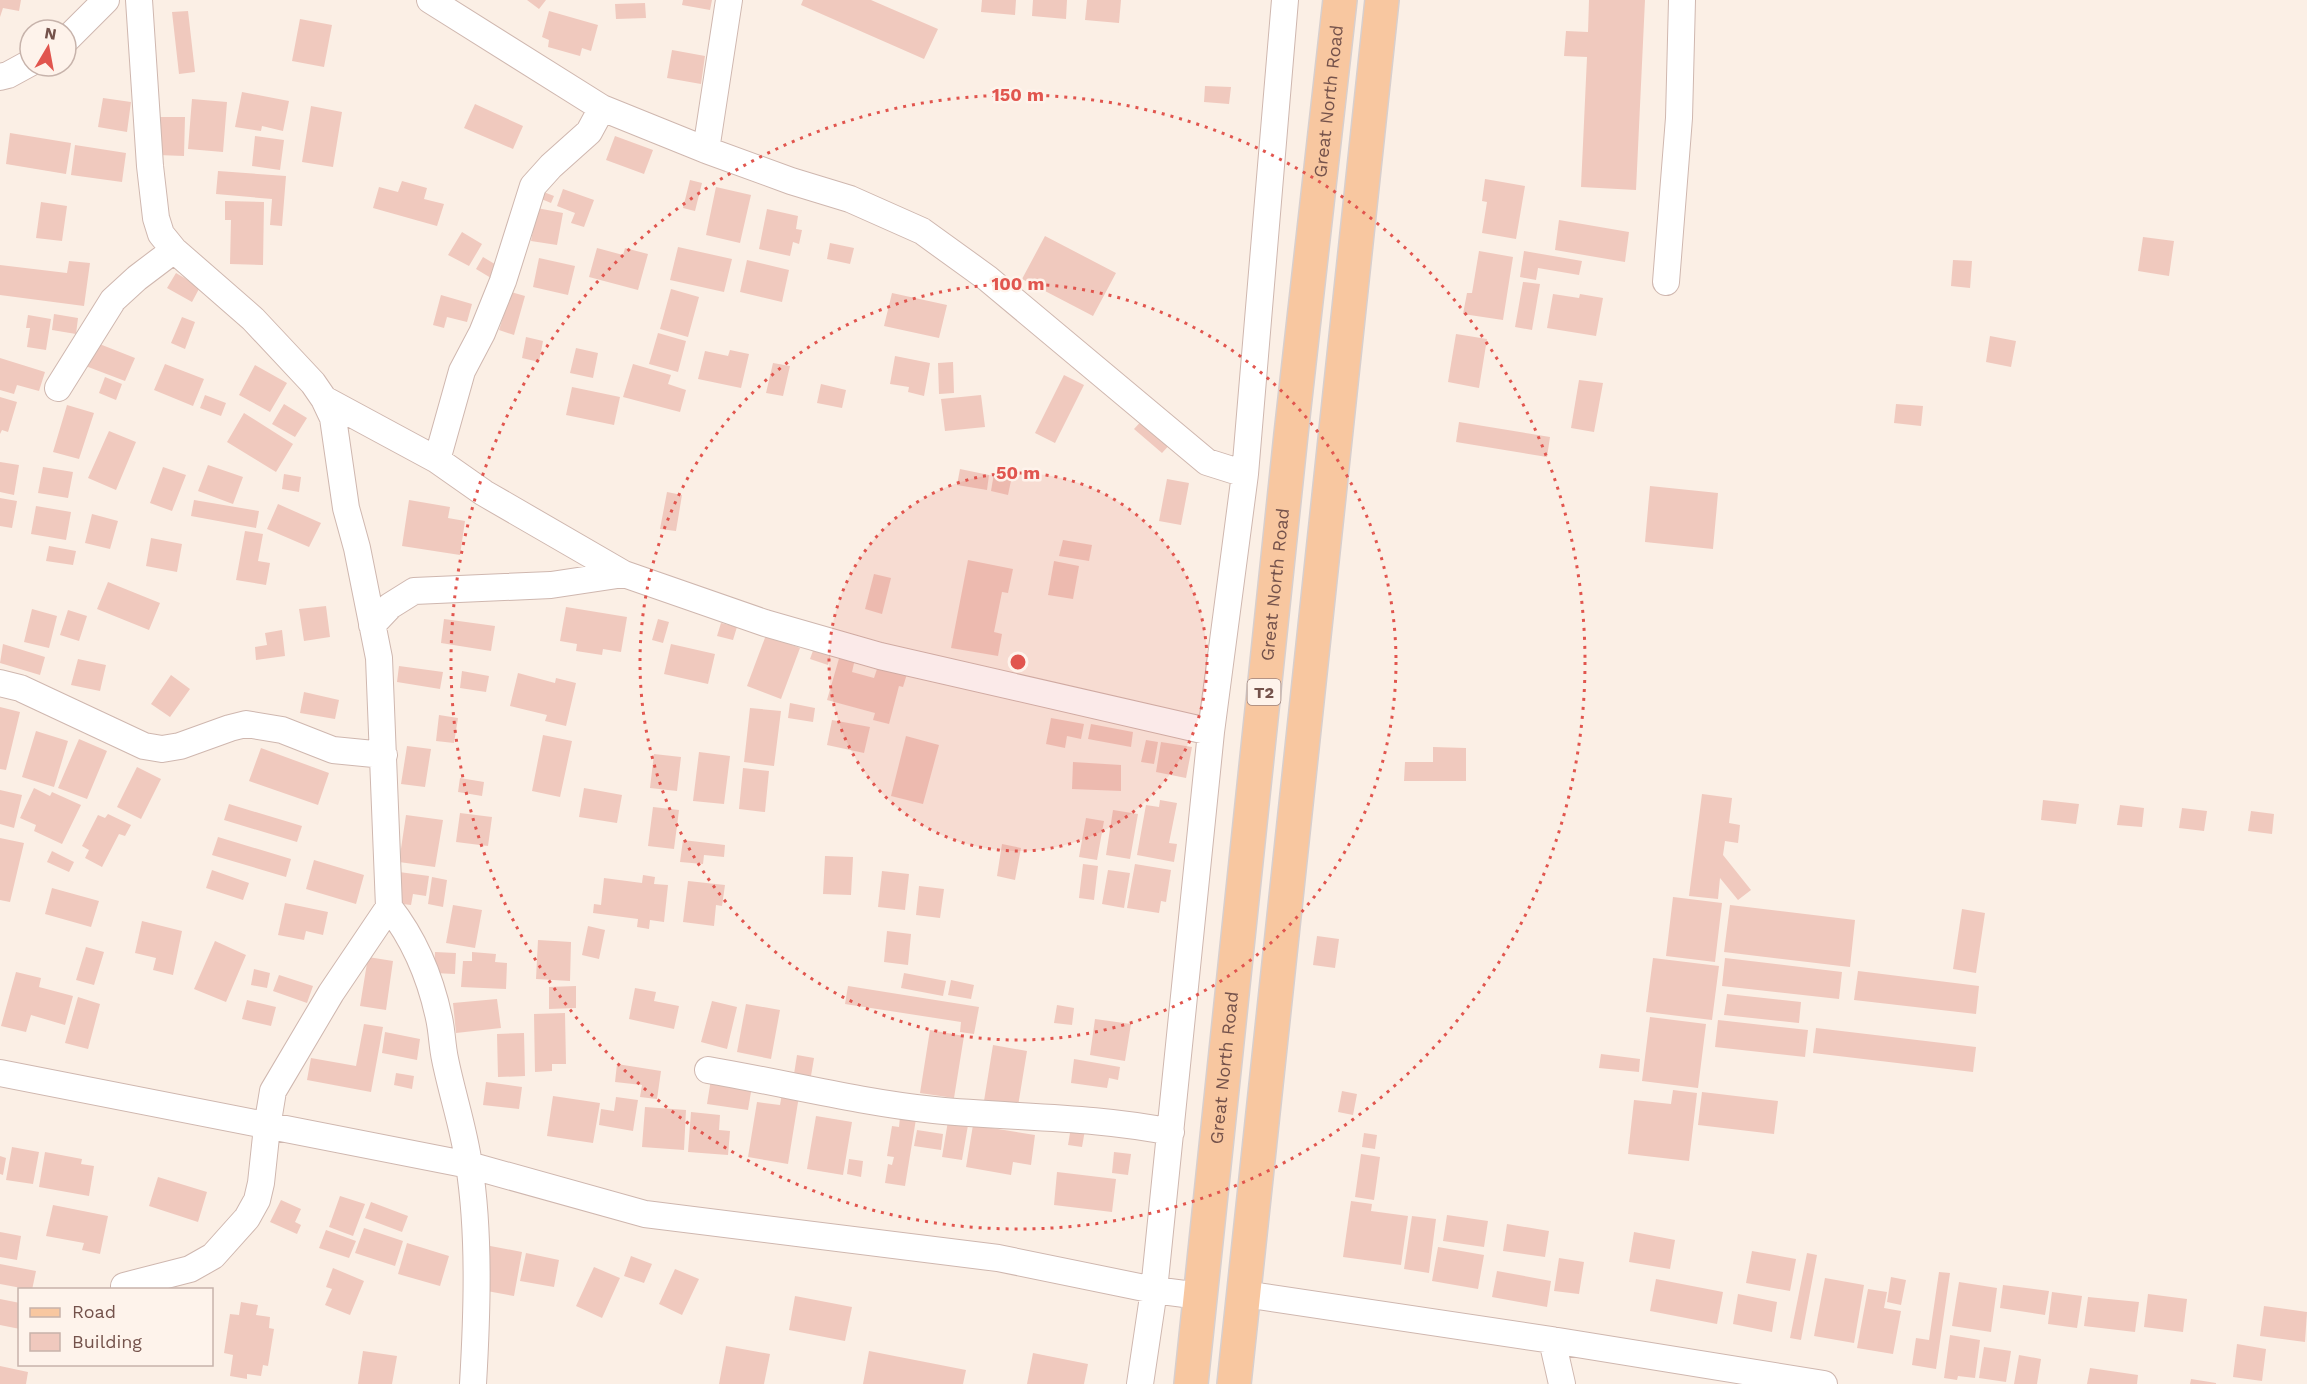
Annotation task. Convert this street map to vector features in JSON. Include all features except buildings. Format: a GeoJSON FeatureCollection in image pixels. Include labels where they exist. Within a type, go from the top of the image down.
{"type":"FeatureCollection","features":[{"type":"Feature","properties":{"kind":"main road","name":"Great North Road"},"geometry":{"type":"LineString","coordinates":[[1191,1384],[1291,434],[1340,0]]}},
{"type":"Feature","properties":{"kind":"main road","name":"T2"},"geometry":{"type":"LineString","coordinates":[[1234,1384],[1382,0]]}},
{"type":"Feature","properties":{"kind":"street"},"geometry":{"type":"LineString","coordinates":[[78,28],[106,0]]}},
{"type":"Feature","properties":{"kind":"street"},"geometry":{"type":"LineString","coordinates":[[124,1286],[190,1269],[213,1256],[247,1218],[257,1200],[261,1183],[273,1091],[331,993],[389,907],[379,658],[357,548],[346,508],[333,418],[324,399],[253,318],[174,250],[161,234],[156,218],[139,0]]}},
{"type":"Feature","properties":{"kind":"street"},"geometry":{"type":"LineString","coordinates":[[430,0],[602,108],[706,150],[791,181],[850,199],[922,231],[987,278],[1207,462],[1245,474]]}},
{"type":"Feature","properties":{"kind":"street"},"geometry":{"type":"LineString","coordinates":[[706,150],[729,0]]}},
{"type":"Feature","properties":{"kind":"street"},"geometry":{"type":"LineString","coordinates":[[1140,1384],[1154,1290],[1211,732],[1245,474],[1285,0]]}},
{"type":"Feature","properties":{"kind":"street"},"geometry":{"type":"LineString","coordinates":[[1666,282],[1679,118],[1682,0]]}},
{"type":"Feature","properties":{"kind":"street"},"geometry":{"type":"LineString","coordinates":[[0,77],[18,70]]}},
{"type":"Feature","properties":{"kind":"street"},"geometry":{"type":"LineString","coordinates":[[437,460],[462,371],[482,333],[503,281],[533,186],[551,166],[589,132],[602,108]]}},
{"type":"Feature","properties":{"kind":"street"},"geometry":{"type":"LineString","coordinates":[[58,388],[113,300],[137,278],[174,250]]}},
{"type":"Feature","properties":{"kind":"street"},"geometry":{"type":"LineString","coordinates":[[324,399],[437,460],[484,493],[624,574],[765,623],[880,656],[1211,732]]}},
{"type":"Feature","properties":{"kind":"street"},"geometry":{"type":"LineString","coordinates":[[372,625],[390,606],[414,591],[551,585],[624,574]]}},
{"type":"Feature","properties":{"kind":"street"},"geometry":{"type":"LineString","coordinates":[[0,683],[20,688],[144,746],[162,749],[180,746],[246,724],[282,730],[333,750],[384,755]]}},
{"type":"Feature","properties":{"kind":"street"},"geometry":{"type":"LineString","coordinates":[[389,907],[403,925],[424,963],[440,1019],[444,1056],[470,1165],[475,1229],[476,1338],[473,1384]]}},
{"type":"Feature","properties":{"kind":"street"},"geometry":{"type":"LineString","coordinates":[[708,1070],[860,1101],[936,1110],[1138,1125],[1171,1132]]}},
{"type":"Feature","properties":{"kind":"street"},"geometry":{"type":"LineString","coordinates":[[0,1073],[470,1165],[645,1214],[998,1258],[1154,1290],[1200,1296]]}},
{"type":"Feature","properties":{"kind":"street"},"geometry":{"type":"LineString","coordinates":[[1244,1294],[1824,1384]]}},
{"type":"Feature","properties":{"kind":"street"},"geometry":{"type":"LineString","coordinates":[[1552,1340],[1562,1384]]}}]}
